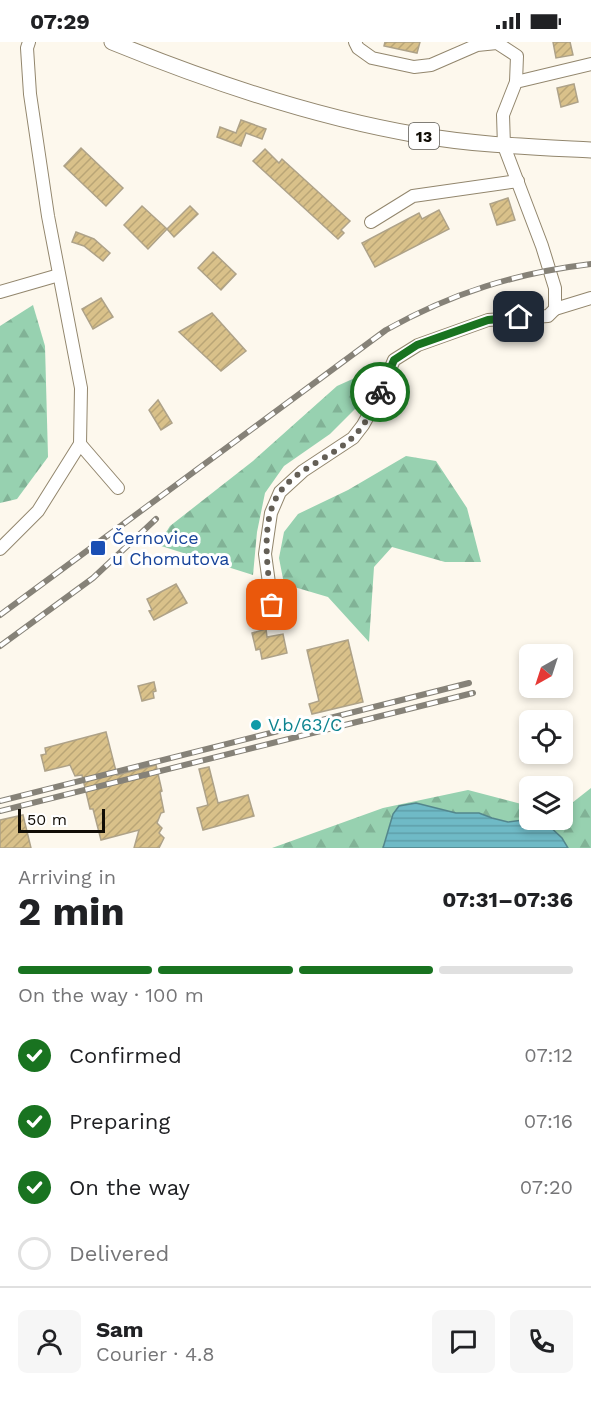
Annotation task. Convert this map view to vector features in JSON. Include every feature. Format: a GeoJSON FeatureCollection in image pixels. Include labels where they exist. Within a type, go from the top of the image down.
{"type":"FeatureCollection","features":[{"type":"Feature","properties":{"kind":"main road","name":"13"},"geometry":{"type":"LineString","coordinates":[[112,42],[201,76],[345,120],[418,135],[504,146],[591,150]]}},
{"type":"Feature","properties":{"kind":"street"},"geometry":{"type":"LineString","coordinates":[[0,549],[38,511],[80,444],[81,388],[48,216],[30,94],[27,48],[29,42]]}},
{"type":"Feature","properties":{"kind":"street"},"geometry":{"type":"LineString","coordinates":[[355,42],[358,48],[372,58],[414,67],[431,65],[462,47],[477,45],[497,43],[517,56]]}},
{"type":"Feature","properties":{"kind":"street"},"geometry":{"type":"LineString","coordinates":[[514,42],[517,56],[516,82],[503,115],[504,146],[542,246],[555,288],[555,309]]}},
{"type":"Feature","properties":{"kind":"street"},"geometry":{"type":"LineString","coordinates":[[516,82],[591,64]]}},
{"type":"Feature","properties":{"kind":"street"},"geometry":{"type":"LineString","coordinates":[[371,222],[414,196],[518,181]]}},
{"type":"Feature","properties":{"kind":"street"},"geometry":{"type":"LineString","coordinates":[[0,292],[59,275]]}},
{"type":"Feature","properties":{"kind":"street"},"geometry":{"type":"LineString","coordinates":[[272,605],[265,554],[271,513],[280,492],[303,471],[353,438],[378,398],[394,360],[417,345],[488,320],[548,316],[555,309],[591,298]]}},
{"type":"Feature","properties":{"kind":"street"},"geometry":{"type":"LineString","coordinates":[[80,444],[118,488]]}},
{"type":"Feature","properties":{"kind":"green space"},"geometry":{"type":"Polygon","coordinates":[[[33,305],[45,346],[48,457],[17,499],[0,503],[0,326],[33,305]]]}},
{"type":"Feature","properties":{"kind":"green space"},"geometry":{"type":"Polygon","coordinates":[[[366,373],[359,405],[330,434],[284,466],[265,493],[257,532],[253,575],[158,545],[170,526],[253,461],[337,386],[366,373]]]}},
{"type":"Feature","properties":{"kind":"green space"},"geometry":{"type":"Polygon","coordinates":[[[406,456],[436,461],[467,508],[481,562],[445,562],[392,547],[374,567],[369,642],[328,597],[284,584],[279,558],[284,532],[298,514],[348,490],[406,456]]]}},
{"type":"Feature","properties":{"kind":"green space"},"geometry":{"type":"Polygon","coordinates":[[[591,788],[591,848],[568,848],[562,838],[549,830],[573,830],[573,802],[591,788]]]}},
{"type":"Feature","properties":{"kind":"green space"},"geometry":{"type":"Polygon","coordinates":[[[468,790],[519,803],[519,821],[508,822],[479,813],[456,813],[416,803],[393,814],[383,848],[272,848],[383,808],[468,790]]]}},
{"type":"Feature","properties":{"kind":"water"},"geometry":{"type":"Polygon","coordinates":[[[416,803],[456,813],[479,813],[508,822],[519,821],[519,830],[553,830],[568,848],[383,848],[393,814],[399,806],[416,803]]]}},
{"type":"Feature","properties":{"kind":"building"},"geometry":{"type":"Polygon","coordinates":[[[385,42],[420,42],[417,53],[384,46],[385,42]]]}},
{"type":"Feature","properties":{"kind":"building"},"geometry":{"type":"Polygon","coordinates":[[[553,42],[570,42],[573,55],[556,58],[553,42]]]}},
{"type":"Feature","properties":{"kind":"building"},"geometry":{"type":"Polygon","coordinates":[[[574,84],[578,102],[561,107],[557,88],[574,84]]]}},
{"type":"Feature","properties":{"kind":"building"},"geometry":{"type":"Polygon","coordinates":[[[241,120],[266,129],[262,139],[246,133],[241,146],[217,137],[220,127],[236,133],[241,120]]]}},
{"type":"Feature","properties":{"kind":"building"},"geometry":{"type":"Polygon","coordinates":[[[81,148],[123,188],[106,206],[64,166],[81,148]]]}},
{"type":"Feature","properties":{"kind":"building"},"geometry":{"type":"Polygon","coordinates":[[[265,149],[279,163],[282,159],[350,221],[341,230],[344,233],[338,239],[253,161],[265,149]]]}},
{"type":"Feature","properties":{"kind":"building"},"geometry":{"type":"Polygon","coordinates":[[[508,198],[515,220],[497,225],[490,204],[508,198]]]}},
{"type":"Feature","properties":{"kind":"building"},"geometry":{"type":"Polygon","coordinates":[[[142,206],[167,229],[148,249],[124,225],[142,206]]]}},
{"type":"Feature","properties":{"kind":"building"},"geometry":{"type":"Polygon","coordinates":[[[190,206],[198,214],[174,237],[167,229],[190,206]]]}},
{"type":"Feature","properties":{"kind":"building"},"geometry":{"type":"Polygon","coordinates":[[[439,210],[449,229],[375,267],[362,243],[419,213],[422,219],[439,210]]]}},
{"type":"Feature","properties":{"kind":"building"},"geometry":{"type":"Polygon","coordinates":[[[76,232],[94,239],[110,253],[103,261],[84,246],[72,242],[76,232]]]}},
{"type":"Feature","properties":{"kind":"building"},"geometry":{"type":"Polygon","coordinates":[[[213,252],[236,274],[221,290],[198,268],[213,252]]]}},
{"type":"Feature","properties":{"kind":"building"},"geometry":{"type":"Polygon","coordinates":[[[101,298],[113,317],[93,329],[82,309],[101,298]]]}},
{"type":"Feature","properties":{"kind":"building"},"geometry":{"type":"Polygon","coordinates":[[[212,313],[246,351],[221,371],[179,332],[212,313]]]}},
{"type":"Feature","properties":{"kind":"building"},"geometry":{"type":"Polygon","coordinates":[[[158,400],[172,423],[161,430],[149,410],[158,400]]]}},
{"type":"Feature","properties":{"kind":"building"},"geometry":{"type":"Polygon","coordinates":[[[176,584],[187,603],[154,620],[149,611],[152,610],[147,599],[176,584]]]}},
{"type":"Feature","properties":{"kind":"building"},"geometry":{"type":"Polygon","coordinates":[[[266,629],[267,637],[283,634],[287,653],[262,659],[260,649],[256,650],[252,633],[266,629]]]}},
{"type":"Feature","properties":{"kind":"building"},"geometry":{"type":"Polygon","coordinates":[[[348,640],[363,702],[312,714],[309,704],[319,701],[307,650],[348,640]]]}},
{"type":"Feature","properties":{"kind":"building"},"geometry":{"type":"Polygon","coordinates":[[[154,682],[156,691],[153,692],[154,698],[142,701],[138,686],[154,682]]]}},
{"type":"Feature","properties":{"kind":"building"},"geometry":{"type":"Polygon","coordinates":[[[106,732],[117,775],[156,765],[164,812],[161,813],[157,823],[162,828],[159,833],[164,838],[159,848],[134,848],[139,830],[101,840],[93,809],[90,809],[82,775],[75,776],[70,765],[45,771],[41,755],[46,754],[45,748],[106,732]]]}},
{"type":"Feature","properties":{"kind":"building"},"geometry":{"type":"Polygon","coordinates":[[[209,767],[218,803],[248,795],[254,816],[203,830],[197,808],[208,805],[199,769],[209,767]]]}},
{"type":"Feature","properties":{"kind":"building"},"geometry":{"type":"Polygon","coordinates":[[[23,815],[31,848],[0,848],[0,820],[23,815]]]}},
{"type":"Feature","properties":{"kind":"railway"},"geometry":{"type":"LineString","coordinates":[[0,615],[386,330],[435,305],[485,286],[537,273],[591,264]]}},
{"type":"Feature","properties":{"kind":"railway"},"geometry":{"type":"LineString","coordinates":[[0,646],[93,578],[156,519]]}},
{"type":"Feature","properties":{"kind":"railway"},"geometry":{"type":"LineString","coordinates":[[0,801],[469,683]]}},
{"type":"Feature","properties":{"kind":"railway"},"geometry":{"type":"LineString","coordinates":[[0,811],[473,693]]}},
{"type":"Feature","properties":{"kind":"way so far"},"geometry":{"type":"LineString","coordinates":[[272,605],[265,554],[271,513],[280,492],[303,471],[353,438],[363,425],[380,392]]}},
{"type":"Feature","properties":{"kind":"place","name":"Černovice u Chomutova"},"geometry":{"type":"Point","coordinates":[98,548]}},
{"type":"Feature","properties":{"kind":"place","name":"V.b/63/C"},"geometry":{"type":"Point","coordinates":[256,725]}},
{"type":"Feature","properties":{"kind":"route"},"geometry":{"type":"LineString","coordinates":[[380,392],[394,360],[417,345],[488,320],[519,317]]}}]}
